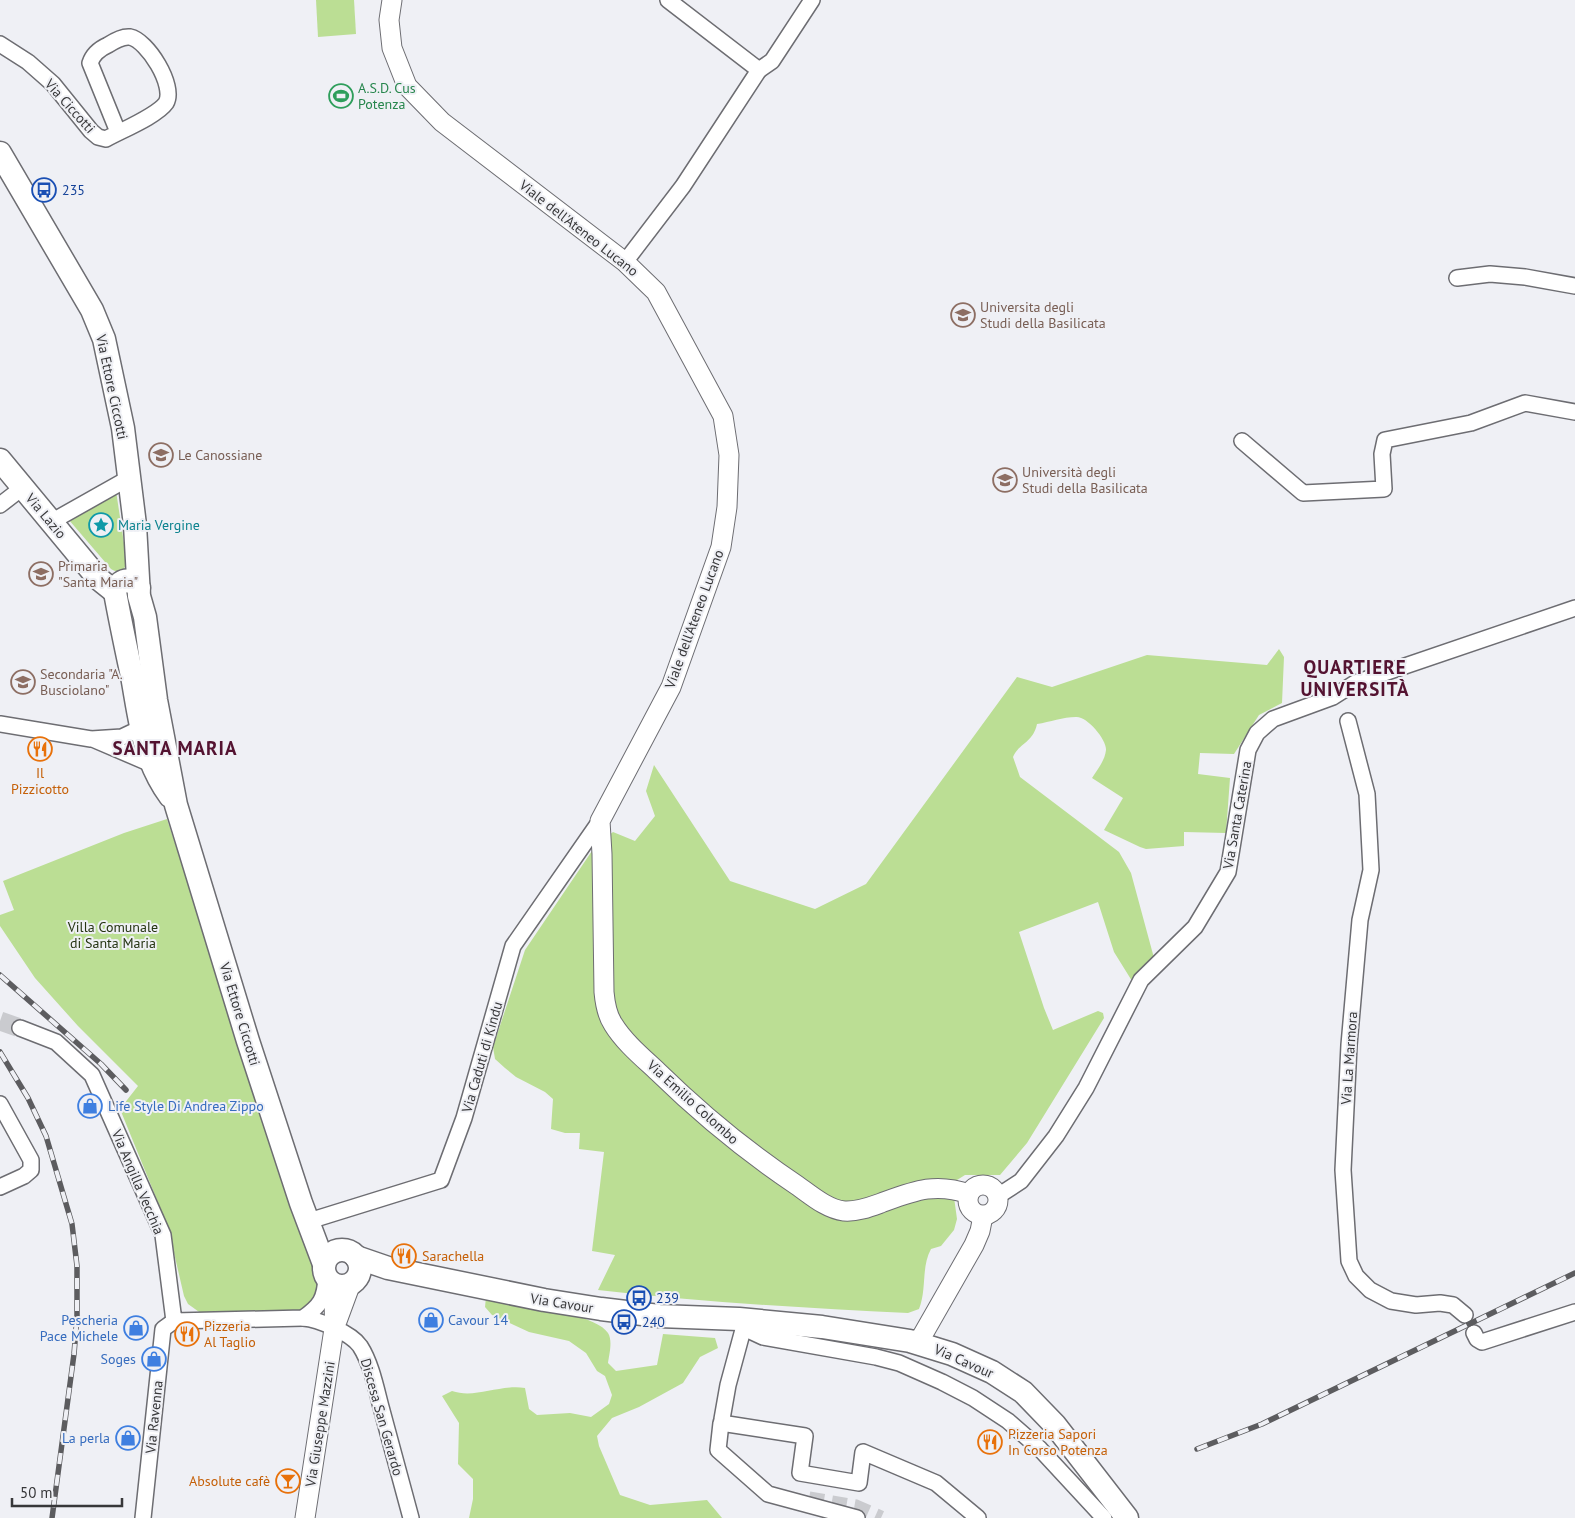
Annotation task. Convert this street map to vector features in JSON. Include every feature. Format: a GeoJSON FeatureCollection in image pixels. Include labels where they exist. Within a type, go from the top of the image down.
{"type":"FeatureCollection","features":[{"type":"Feature","properties":{"kind":"main road","name":"Via Ettore Ciccotti"},"geometry":{"type":"LineString","coordinates":[[0,153],[92,310],[104,339],[123,428],[137,556],[127,591],[141,728],[151,764],[158,780],[176,805]]}},
{"type":"Feature","properties":{"kind":"main road","name":"Via Lazio"},"geometry":{"type":"LineString","coordinates":[[0,460],[100,580],[127,591]]}},
{"type":"Feature","properties":{"kind":"main road","name":"Via Ettore Ciccotti"},"geometry":{"type":"LineString","coordinates":[[127,591],[145,617],[156,700],[176,805],[248,1041],[301,1203],[309,1221],[341,1270]]}},
{"type":"Feature","properties":{"kind":"main road","name":"Via Cavour"},"geometry":{"type":"LineString","coordinates":[[341,1270],[388,1268],[534,1299],[602,1309],[742,1323],[822,1327],[918,1342],[952,1354],[992,1372],[1023,1392],[1055,1425],[1127,1518]]}},
{"type":"Feature","properties":{"kind":"street","name":"Viale dell'Ateneo Lucano"},"geometry":{"type":"LineString","coordinates":[[392,0],[389,20],[392,48],[407,86],[442,122],[625,262],[656,292],[723,416],[729,455],[727,506],[721,546],[671,687],[600,821]]}},
{"type":"Feature","properties":{"kind":"street"},"geometry":{"type":"LineString","coordinates":[[668,0],[759,70]]}},
{"type":"Feature","properties":{"kind":"street"},"geometry":{"type":"LineString","coordinates":[[625,262],[683,186],[759,70],[772,61],[812,0]]}},
{"type":"Feature","properties":{"kind":"street","name":"Via Ciccotti"},"geometry":{"type":"LineString","coordinates":[[0,44],[28,62],[52,84],[91,131],[98,137],[106,139],[149,116],[166,103],[168,94],[165,77],[139,40],[128,37],[116,40],[100,49],[92,57],[90,64],[118,132]]}},
{"type":"Feature","properties":{"kind":"street"},"geometry":{"type":"LineString","coordinates":[[1457,278],[1499,275],[1525,277],[1575,286]]}},
{"type":"Feature","properties":{"kind":"street"},"geometry":{"type":"LineString","coordinates":[[1242,441],[1303,492],[1384,489],[1382,454],[1385,440],[1471,423],[1524,403],[1575,412]]}},
{"type":"Feature","properties":{"kind":"street"},"geometry":{"type":"LineString","coordinates":[[51,522],[129,478]]}},
{"type":"Feature","properties":{"kind":"street"},"geometry":{"type":"LineString","coordinates":[[0,505],[22,488]]}},
{"type":"Feature","properties":{"kind":"street","name":"Via Santa Caterina"},"geometry":{"type":"LineString","coordinates":[[918,1342],[974,1245],[980,1231],[983,1216],[993,1212],[998,1204],[998,1196],[1021,1180],[1056,1136],[1086,1088],[1141,980],[1195,928],[1228,872],[1248,750],[1257,733],[1273,719],[1333,697],[1355,683],[1575,608]]}},
{"type":"Feature","properties":{"kind":"street","name":"Via La Marmora"},"geometry":{"type":"LineString","coordinates":[[1348,721],[1367,794],[1371,870],[1360,920],[1349,1045],[1343,1170],[1349,1261],[1356,1276],[1370,1290],[1391,1301],[1416,1305],[1440,1302],[1453,1305],[1465,1315]]}},
{"type":"Feature","properties":{"kind":"street"},"geometry":{"type":"LineString","coordinates":[[0,724],[91,739],[122,737],[141,728]]}},
{"type":"Feature","properties":{"kind":"street"},"geometry":{"type":"LineString","coordinates":[[91,739],[151,764]]}},
{"type":"Feature","properties":{"kind":"street","name":"Via Emilio Colombo"},"geometry":{"type":"LineString","coordinates":[[600,821],[606,1009],[612,1024],[627,1042],[725,1134],[832,1208],[845,1211],[866,1209],[920,1189],[938,1187],[956,1189],[969,1194]]}},
{"type":"Feature","properties":{"kind":"street","name":"Via Caduti di Kindu"},"geometry":{"type":"LineString","coordinates":[[309,1221],[441,1180],[464,1118],[513,946],[600,821]]}},
{"type":"Feature","properties":{"kind":"street","name":"Via Angilla Vecchia"},"geometry":{"type":"LineString","coordinates":[[20,1028],[56,1042],[92,1075],[163,1234],[174,1321]]}},
{"type":"Feature","properties":{"kind":"street"},"geometry":{"type":"LineString","coordinates":[[0,1104],[31,1160],[31,1170],[24,1176],[0,1187]]}},
{"type":"Feature","properties":{"kind":"street"},"geometry":{"type":"LineString","coordinates":[[983,1216],[970,1209],[968,1204],[969,1194],[975,1187],[984,1185],[993,1188],[998,1196]]}},
{"type":"Feature","properties":{"kind":"street"},"geometry":{"type":"LineString","coordinates":[[174,1321],[303,1318],[316,1308],[326,1288],[341,1270]]}},
{"type":"Feature","properties":{"kind":"street","name":"Via Giuseppe Mazzini"},"geometry":{"type":"LineString","coordinates":[[305,1518],[334,1329],[341,1270]]}},
{"type":"Feature","properties":{"kind":"street"},"geometry":{"type":"LineString","coordinates":[[1474,1333],[1477,1339],[1482,1342],[1575,1312]]}},
{"type":"Feature","properties":{"kind":"street","name":"Discesa San Gerardo"},"geometry":{"type":"LineString","coordinates":[[303,1318],[319,1321],[350,1337],[359,1344],[365,1354],[411,1518]]}},
{"type":"Feature","properties":{"kind":"street","name":"Via Ravenna"},"geometry":{"type":"LineString","coordinates":[[143,1518],[163,1329],[174,1321]]}},
{"type":"Feature","properties":{"kind":"street"},"geometry":{"type":"LineString","coordinates":[[722,1419],[742,1323]]}},
{"type":"Feature","properties":{"kind":"street","name":"Via Cavour"},"geometry":{"type":"LineString","coordinates":[[742,1323],[748,1330],[763,1337],[876,1357],[899,1363],[973,1398],[1008,1421],[1040,1449],[1104,1518]]}},
{"type":"Feature","properties":{"kind":"street"},"geometry":{"type":"LineString","coordinates":[[857,1518],[768,1494],[718,1450],[721,1423],[805,1436],[800,1473],[859,1483],[863,1452],[936,1483],[978,1518]]}},
{"type":"Feature","properties":{"kind":"green space"},"geometry":{"type":"Polygon","coordinates":[[[316,0],[354,0],[356,34],[318,37],[316,0]]]}},
{"type":"Feature","properties":{"kind":"green space"},"geometry":{"type":"Polygon","coordinates":[[[116,491],[127,563],[122,570],[114,571],[69,520],[116,491]]]}},
{"type":"Feature","properties":{"kind":"green space"},"geometry":{"type":"Polygon","coordinates":[[[1279,649],[1284,657],[1282,703],[1259,715],[1234,754],[1200,753],[1198,774],[1230,778],[1226,833],[1184,832],[1184,846],[1146,849],[1104,830],[1123,798],[1092,778],[1101,764],[1106,750],[1103,740],[1096,729],[1080,718],[1066,718],[1037,724],[1032,735],[1013,757],[1020,777],[1119,852],[1131,873],[1154,958],[1132,981],[1114,952],[1098,902],[1019,932],[1053,1030],[1098,1011],[1103,1013],[1104,1018],[1027,1143],[1000,1175],[965,1175],[957,1180],[953,1190],[957,1219],[954,1230],[941,1246],[931,1249],[926,1263],[923,1294],[919,1309],[908,1313],[791,1307],[598,1290],[615,1255],[592,1251],[604,1152],[579,1149],[580,1133],[565,1133],[551,1129],[553,1099],[545,1092],[516,1077],[505,1068],[495,1059],[493,1047],[525,950],[596,845],[613,832],[635,841],[655,816],[646,791],[654,765],[730,881],[815,909],[866,884],[1017,677],[1052,687],[1147,655],[1267,665],[1279,649]]]}},
{"type":"Feature","properties":{"kind":"green space","name":"Villa Comunale di Santa Maria"},"geometry":{"type":"Polygon","coordinates":[[[167,819],[318,1279],[312,1298],[298,1311],[202,1314],[188,1304],[184,1296],[168,1227],[120,1109],[138,1086],[78,1026],[35,978],[0,926],[0,915],[14,910],[3,881],[124,833],[167,819]]]}},
{"type":"Feature","properties":{"kind":"green space"},"geometry":{"type":"Polygon","coordinates":[[[486,1297],[552,1309],[600,1326],[608,1333],[610,1348],[608,1363],[616,1371],[657,1365],[663,1334],[715,1338],[718,1348],[700,1357],[683,1383],[639,1407],[612,1418],[597,1436],[599,1446],[620,1495],[650,1505],[707,1500],[722,1518],[469,1518],[473,1499],[473,1479],[458,1464],[459,1423],[442,1396],[452,1391],[479,1393],[506,1388],[525,1388],[529,1409],[537,1415],[570,1413],[591,1417],[609,1404],[612,1395],[605,1376],[597,1371],[586,1353],[569,1341],[529,1332],[492,1315],[485,1307],[486,1297]]]}},
{"type":"Feature","properties":{"kind":"tunnel"},"geometry":{"type":"LineString","coordinates":[[0,1021],[20,1028]]}},
{"type":"Feature","properties":{"kind":"tunnel"},"geometry":{"type":"LineString","coordinates":[[809,1499],[856,1507],[881,1518]]}},
{"type":"Feature","properties":{"kind":"railway"},"geometry":{"type":"LineString","coordinates":[[0,975],[101,1064],[126,1090]]}},
{"type":"Feature","properties":{"kind":"railway"},"geometry":{"type":"LineString","coordinates":[[0,1052],[28,1098],[46,1136],[72,1224],[77,1266],[77,1317],[74,1354],[52,1518]]}},
{"type":"Feature","properties":{"kind":"railway"},"geometry":{"type":"LineString","coordinates":[[1197,1449],[1262,1424],[1575,1273]]}},
{"type":"Feature","properties":{"kind":"place","name":"A.S.D. Cus Potenza"},"geometry":{"type":"Point","coordinates":[341,96]}},
{"type":"Feature","properties":{"kind":"place","name":"235"},"geometry":{"type":"Point","coordinates":[44,190]}},
{"type":"Feature","properties":{"kind":"place","name":"Universita degli Studi della Basilicata"},"geometry":{"type":"Point","coordinates":[963,315]}},
{"type":"Feature","properties":{"kind":"place","name":"Le Canossiane"},"geometry":{"type":"Point","coordinates":[161,455]}},
{"type":"Feature","properties":{"kind":"place","name":"Università degli Studi della Basilicata"},"geometry":{"type":"Point","coordinates":[1005,480]}},
{"type":"Feature","properties":{"kind":"place","name":"Maria Vergine"},"geometry":{"type":"Point","coordinates":[101,525]}},
{"type":"Feature","properties":{"kind":"place","name":"Primaria \"Santa Maria\""},"geometry":{"type":"Point","coordinates":[41,574]}},
{"type":"Feature","properties":{"kind":"place","name":"Secondaria \"A. Busciolano\""},"geometry":{"type":"Point","coordinates":[23,682]}},
{"type":"Feature","properties":{"kind":"place","name":"Il Pizzicotto"},"geometry":{"type":"Point","coordinates":[40,749]}},
{"type":"Feature","properties":{"kind":"place","name":"Life Style Di Andrea Zippo"},"geometry":{"type":"Point","coordinates":[90,1106]}},
{"type":"Feature","properties":{"kind":"place","name":"Sarachella"},"geometry":{"type":"Point","coordinates":[404,1256]}},
{"type":"Feature","properties":{"kind":"place","name":"239"},"geometry":{"type":"Point","coordinates":[639,1298]}},
{"type":"Feature","properties":{"kind":"place","name":"Cavour 14"},"geometry":{"type":"Point","coordinates":[431,1320]}},
{"type":"Feature","properties":{"kind":"place","name":"240"},"geometry":{"type":"Point","coordinates":[624,1322]}},
{"type":"Feature","properties":{"kind":"place","name":"Pescheria Pace Michele"},"geometry":{"type":"Point","coordinates":[136,1328]}},
{"type":"Feature","properties":{"kind":"place","name":"Pizzeria Al Taglio"},"geometry":{"type":"Point","coordinates":[187,1334]}},
{"type":"Feature","properties":{"kind":"place","name":"Soges"},"geometry":{"type":"Point","coordinates":[154,1359]}},
{"type":"Feature","properties":{"kind":"place","name":"La perla"},"geometry":{"type":"Point","coordinates":[128,1438]}},
{"type":"Feature","properties":{"kind":"place","name":"Pizzeria Sapori In Corso Potenza"},"geometry":{"type":"Point","coordinates":[990,1442]}},
{"type":"Feature","properties":{"kind":"place","name":"Absolute cafè"},"geometry":{"type":"Point","coordinates":[288,1481]}},
{"type":"Feature","properties":{"kind":"district","name":"QUARTIERE UNIVERSITÀ"},"geometry":{"type":"Point","coordinates":[1355,678]}},
{"type":"Feature","properties":{"kind":"district","name":"SANTA MARIA"},"geometry":{"type":"Point","coordinates":[175,748]}}]}
